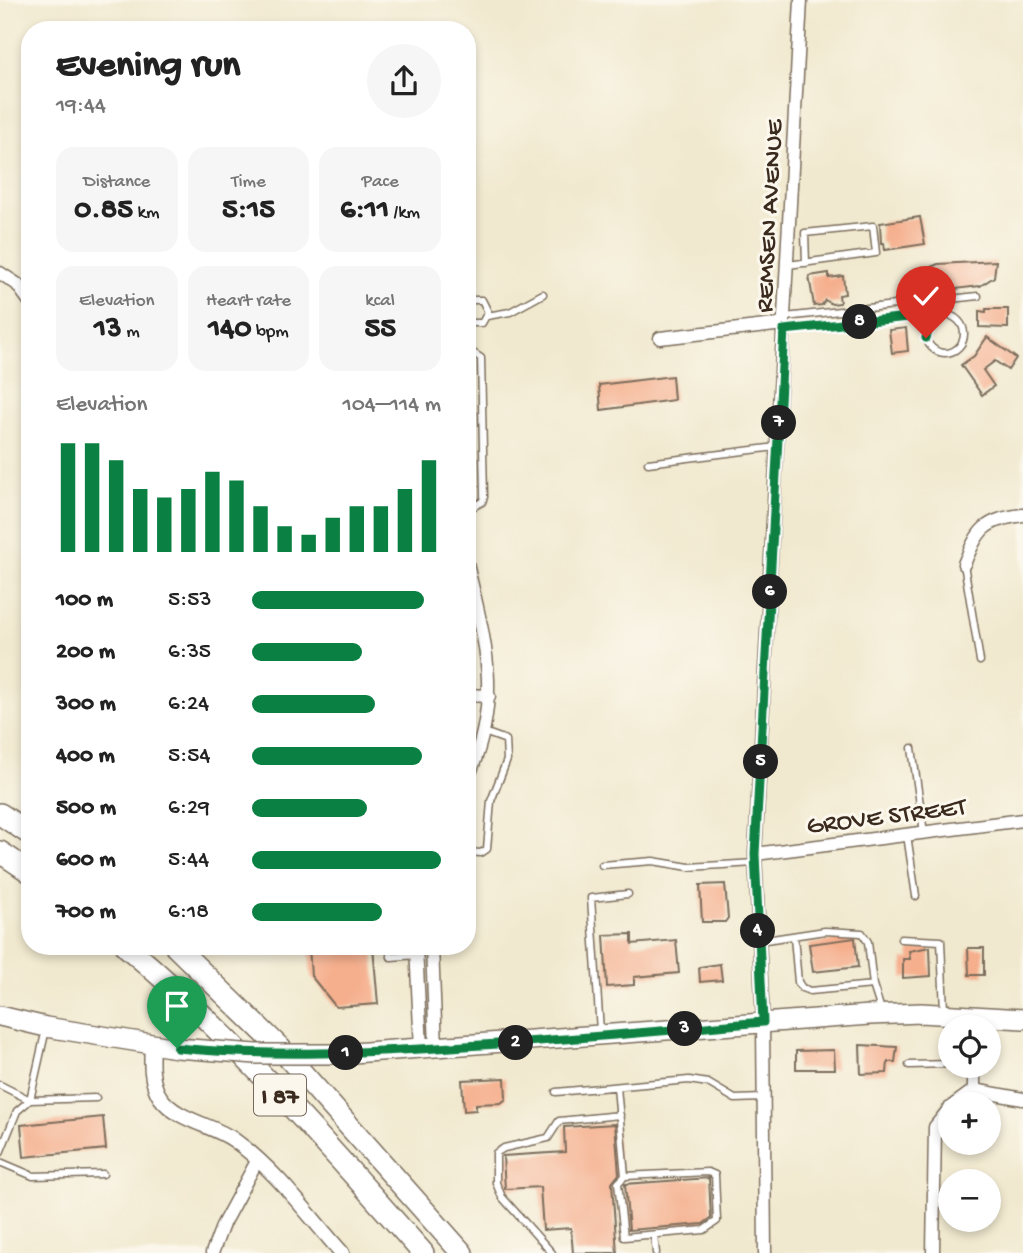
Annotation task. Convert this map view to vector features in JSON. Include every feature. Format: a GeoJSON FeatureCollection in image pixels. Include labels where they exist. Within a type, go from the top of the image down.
{"type":"FeatureCollection","features":[{"type":"Feature","properties":{"kind":"highway"},"geometry":{"type":"LineString","coordinates":[[0,814],[21,828]]}},
{"type":"Feature","properties":{"kind":"highway"},"geometry":{"type":"LineString","coordinates":[[0,852],[21,866]]}},
{"type":"Feature","properties":{"kind":"highway","name":"I 87"},"geometry":{"type":"LineString","coordinates":[[136,955],[256,1069],[423,1253]]}},
{"type":"Feature","properties":{"kind":"highway","name":"I 87"},"geometry":{"type":"LineString","coordinates":[[184,955],[279,1047],[462,1253]]}},
{"type":"Feature","properties":{"kind":"main road"},"geometry":{"type":"LineString","coordinates":[[0,1016],[46,1027],[177,1048],[256,1054],[339,1054],[882,1014],[951,1015]]}},
{"type":"Feature","properties":{"kind":"main road"},"geometry":{"type":"LineString","coordinates":[[1001,1020],[1023,1019]]}},
{"type":"Feature","properties":{"kind":"street","name":"REMSEN AVENUE"},"geometry":{"type":"LineString","coordinates":[[765,1253],[765,1098],[755,859],[802,0]]}},
{"type":"Feature","properties":{"kind":"street"},"geometry":{"type":"LineString","coordinates":[[0,273],[21,290]]}},
{"type":"Feature","properties":{"kind":"street"},"geometry":{"type":"LineString","coordinates":[[660,338],[784,324]]}},
{"type":"Feature","properties":{"kind":"street"},"geometry":{"type":"LineString","coordinates":[[964,564],[979,529],[997,519],[1023,515]]}},
{"type":"Feature","properties":{"kind":"street"},"geometry":{"type":"LineString","coordinates":[[476,604],[486,649],[489,695],[484,732],[476,755]]}},
{"type":"Feature","properties":{"kind":"street"},"geometry":{"type":"LineString","coordinates":[[476,695],[489,695]]}},
{"type":"Feature","properties":{"kind":"street","name":"GROVE STREET"},"geometry":{"type":"LineString","coordinates":[[755,859],[924,832],[1023,820]]}},
{"type":"Feature","properties":{"kind":"street"},"geometry":{"type":"LineString","coordinates":[[417,955],[429,1049]]}},
{"type":"Feature","properties":{"kind":"street"},"geometry":{"type":"LineString","coordinates":[[429,1049],[432,955]]}},
{"type":"Feature","properties":{"kind":"street"},"geometry":{"type":"LineString","coordinates":[[152,1044],[152,1078],[160,1097],[177,1112],[232,1138],[258,1159],[342,1253]]}},
{"type":"Feature","properties":{"kind":"street"},"geometry":{"type":"LineString","coordinates":[[974,1078],[974,1090]]}},
{"type":"Feature","properties":{"kind":"street"},"geometry":{"type":"LineString","coordinates":[[971,1092],[974,1090],[1023,1099]]}},
{"type":"Feature","properties":{"kind":"street"},"geometry":{"type":"LineString","coordinates":[[933,1253],[935,1127],[938,1123]]}},
{"type":"Feature","properties":{"kind":"street"},"geometry":{"type":"LineString","coordinates":[[212,1253],[223,1224],[258,1159]]}},
{"type":"Feature","properties":{"kind":"lane"},"geometry":{"type":"LineString","coordinates":[[788,265],[876,253],[873,226],[805,233],[806,262]]}},
{"type":"Feature","properties":{"kind":"lane"},"geometry":{"type":"LineString","coordinates":[[476,325],[487,316],[510,312],[543,294]]}},
{"type":"Feature","properties":{"kind":"lane"},"geometry":{"type":"LineString","coordinates":[[784,324],[978,296]]}},
{"type":"Feature","properties":{"kind":"lane"},"geometry":{"type":"LineString","coordinates":[[476,300],[482,300],[487,307],[487,316]]}},
{"type":"Feature","properties":{"kind":"lane"},"geometry":{"type":"LineString","coordinates":[[784,324],[918,316],[931,321],[942,315],[954,317],[964,333],[960,345],[944,353],[932,349],[926,338],[931,321]]}},
{"type":"Feature","properties":{"kind":"lane"},"geometry":{"type":"LineString","coordinates":[[476,355],[481,358],[484,497],[476,505]]}},
{"type":"Feature","properties":{"kind":"lane"},"geometry":{"type":"LineString","coordinates":[[648,463],[778,446]]}},
{"type":"Feature","properties":{"kind":"lane"},"geometry":{"type":"LineString","coordinates":[[964,564],[980,661]]}},
{"type":"Feature","properties":{"kind":"lane"},"geometry":{"type":"LineString","coordinates":[[476,853],[487,849],[491,801],[507,760],[506,740],[484,732]]}},
{"type":"Feature","properties":{"kind":"lane"},"geometry":{"type":"LineString","coordinates":[[912,748],[924,832]]}},
{"type":"Feature","properties":{"kind":"lane"},"geometry":{"type":"LineString","coordinates":[[907,835],[916,895]]}},
{"type":"Feature","properties":{"kind":"lane"},"geometry":{"type":"LineString","coordinates":[[602,865],[653,861],[689,867],[755,859]]}},
{"type":"Feature","properties":{"kind":"lane"},"geometry":{"type":"LineString","coordinates":[[600,1036],[591,898],[628,894]]}},
{"type":"Feature","properties":{"kind":"lane"},"geometry":{"type":"LineString","coordinates":[[759,941],[815,932],[862,933],[868,942],[873,985],[882,1014]]}},
{"type":"Feature","properties":{"kind":"lane"},"geometry":{"type":"LineString","coordinates":[[794,937],[798,982],[802,988],[810,991],[873,985]]}},
{"type":"Feature","properties":{"kind":"lane"},"geometry":{"type":"LineString","coordinates":[[901,939],[941,941],[944,1013]]}},
{"type":"Feature","properties":{"kind":"lane"},"geometry":{"type":"LineString","coordinates":[[0,1153],[17,1111],[30,1100],[46,1027]]}},
{"type":"Feature","properties":{"kind":"lane"},"geometry":{"type":"LineString","coordinates":[[909,1065],[938,1064]]}},
{"type":"Feature","properties":{"kind":"lane"},"geometry":{"type":"LineString","coordinates":[[556,1092],[689,1080],[708,1083],[736,1099],[765,1098]]}},
{"type":"Feature","properties":{"kind":"lane"},"geometry":{"type":"LineString","coordinates":[[0,1085],[30,1100],[96,1098]]}},
{"type":"Feature","properties":{"kind":"lane"},"geometry":{"type":"LineString","coordinates":[[617,1087],[625,1176]]}},
{"type":"Feature","properties":{"kind":"lane"},"geometry":{"type":"LineString","coordinates":[[552,1253],[502,1197],[496,1183],[496,1153],[504,1148],[548,1138],[559,1121],[620,1115]]}},
{"type":"Feature","properties":{"kind":"lane"},"geometry":{"type":"LineString","coordinates":[[0,1162],[33,1176],[103,1174]]}},
{"type":"Feature","properties":{"kind":"lane"},"geometry":{"type":"LineString","coordinates":[[708,1172],[715,1175],[717,1221],[704,1230],[624,1237],[621,1231],[618,1183],[625,1176],[708,1172]]}},
{"type":"Feature","properties":{"kind":"lane"},"geometry":{"type":"LineString","coordinates":[[654,1235],[656,1253]]}},
{"type":"Feature","properties":{"kind":"building"},"geometry":{"type":"Polygon","coordinates":[[[920,217],[925,244],[885,250],[884,243],[881,243],[880,223],[920,217]]]}},
{"type":"Feature","properties":{"kind":"building"},"geometry":{"type":"Polygon","coordinates":[[[996,261],[994,277],[980,286],[947,290],[946,285],[940,286],[939,275],[932,276],[931,267],[938,264],[996,261]]]}},
{"type":"Feature","properties":{"kind":"building"},"geometry":{"type":"Polygon","coordinates":[[[829,273],[829,278],[843,276],[845,294],[839,295],[840,303],[832,304],[825,300],[822,305],[814,306],[809,276],[829,273]]]}},
{"type":"Feature","properties":{"kind":"building"},"geometry":{"type":"Polygon","coordinates":[[[986,309],[1008,309],[1008,328],[979,327],[979,311],[986,312],[986,309]]]}},
{"type":"Feature","properties":{"kind":"building"},"geometry":{"type":"Polygon","coordinates":[[[906,328],[908,351],[892,353],[889,330],[906,328]]]}},
{"type":"Feature","properties":{"kind":"building"},"geometry":{"type":"Polygon","coordinates":[[[987,337],[1016,358],[1008,370],[995,361],[983,370],[994,386],[982,395],[961,365],[974,356],[987,337]]]}},
{"type":"Feature","properties":{"kind":"building"},"geometry":{"type":"Polygon","coordinates":[[[672,376],[674,400],[601,410],[599,385],[672,376]]]}},
{"type":"Feature","properties":{"kind":"building"},"geometry":{"type":"Polygon","coordinates":[[[725,884],[728,918],[725,922],[702,922],[700,885],[725,884]]]}},
{"type":"Feature","properties":{"kind":"building"},"geometry":{"type":"Polygon","coordinates":[[[632,934],[632,944],[676,940],[679,973],[634,977],[634,985],[607,987],[604,935],[632,934]]]}},
{"type":"Feature","properties":{"kind":"building"},"geometry":{"type":"Polygon","coordinates":[[[855,938],[858,967],[813,972],[809,944],[855,938]]]}},
{"type":"Feature","properties":{"kind":"building"},"geometry":{"type":"Polygon","coordinates":[[[930,947],[931,976],[903,978],[903,959],[910,959],[909,951],[930,947]]]}},
{"type":"Feature","properties":{"kind":"building"},"geometry":{"type":"Polygon","coordinates":[[[968,948],[984,948],[984,975],[969,975],[968,948]]]}},
{"type":"Feature","properties":{"kind":"building"},"geometry":{"type":"Polygon","coordinates":[[[310,955],[374,955],[378,1004],[336,1007],[311,976],[310,955]]]}},
{"type":"Feature","properties":{"kind":"building"},"geometry":{"type":"Polygon","coordinates":[[[720,964],[722,980],[700,982],[699,967],[720,964]]]}},
{"type":"Feature","properties":{"kind":"building"},"geometry":{"type":"Polygon","coordinates":[[[860,1045],[897,1047],[895,1062],[888,1062],[887,1073],[861,1074],[860,1045]]]}},
{"type":"Feature","properties":{"kind":"building"},"geometry":{"type":"Polygon","coordinates":[[[834,1050],[835,1069],[796,1069],[796,1051],[834,1050]]]}},
{"type":"Feature","properties":{"kind":"building"},"geometry":{"type":"Polygon","coordinates":[[[505,1078],[506,1099],[501,1103],[476,1104],[476,1110],[464,1111],[462,1080],[505,1078]]]}},
{"type":"Feature","properties":{"kind":"building"},"geometry":{"type":"Polygon","coordinates":[[[103,1117],[106,1149],[24,1157],[21,1125],[103,1117]]]}},
{"type":"Feature","properties":{"kind":"building"},"geometry":{"type":"Polygon","coordinates":[[[615,1124],[619,1174],[612,1183],[617,1253],[573,1253],[571,1228],[543,1230],[540,1187],[505,1189],[503,1156],[565,1152],[564,1127],[615,1124]]]}},
{"type":"Feature","properties":{"kind":"building"},"geometry":{"type":"Polygon","coordinates":[[[709,1178],[711,1218],[703,1224],[629,1230],[625,1184],[709,1178]]]}},
{"type":"Feature","properties":{"kind":"route"},"geometry":{"type":"LineString","coordinates":[[177,1048],[256,1054],[339,1054],[533,1042],[763,1022],[755,854],[784,330],[918,316],[931,321],[927,326],[926,338]]}}]}
